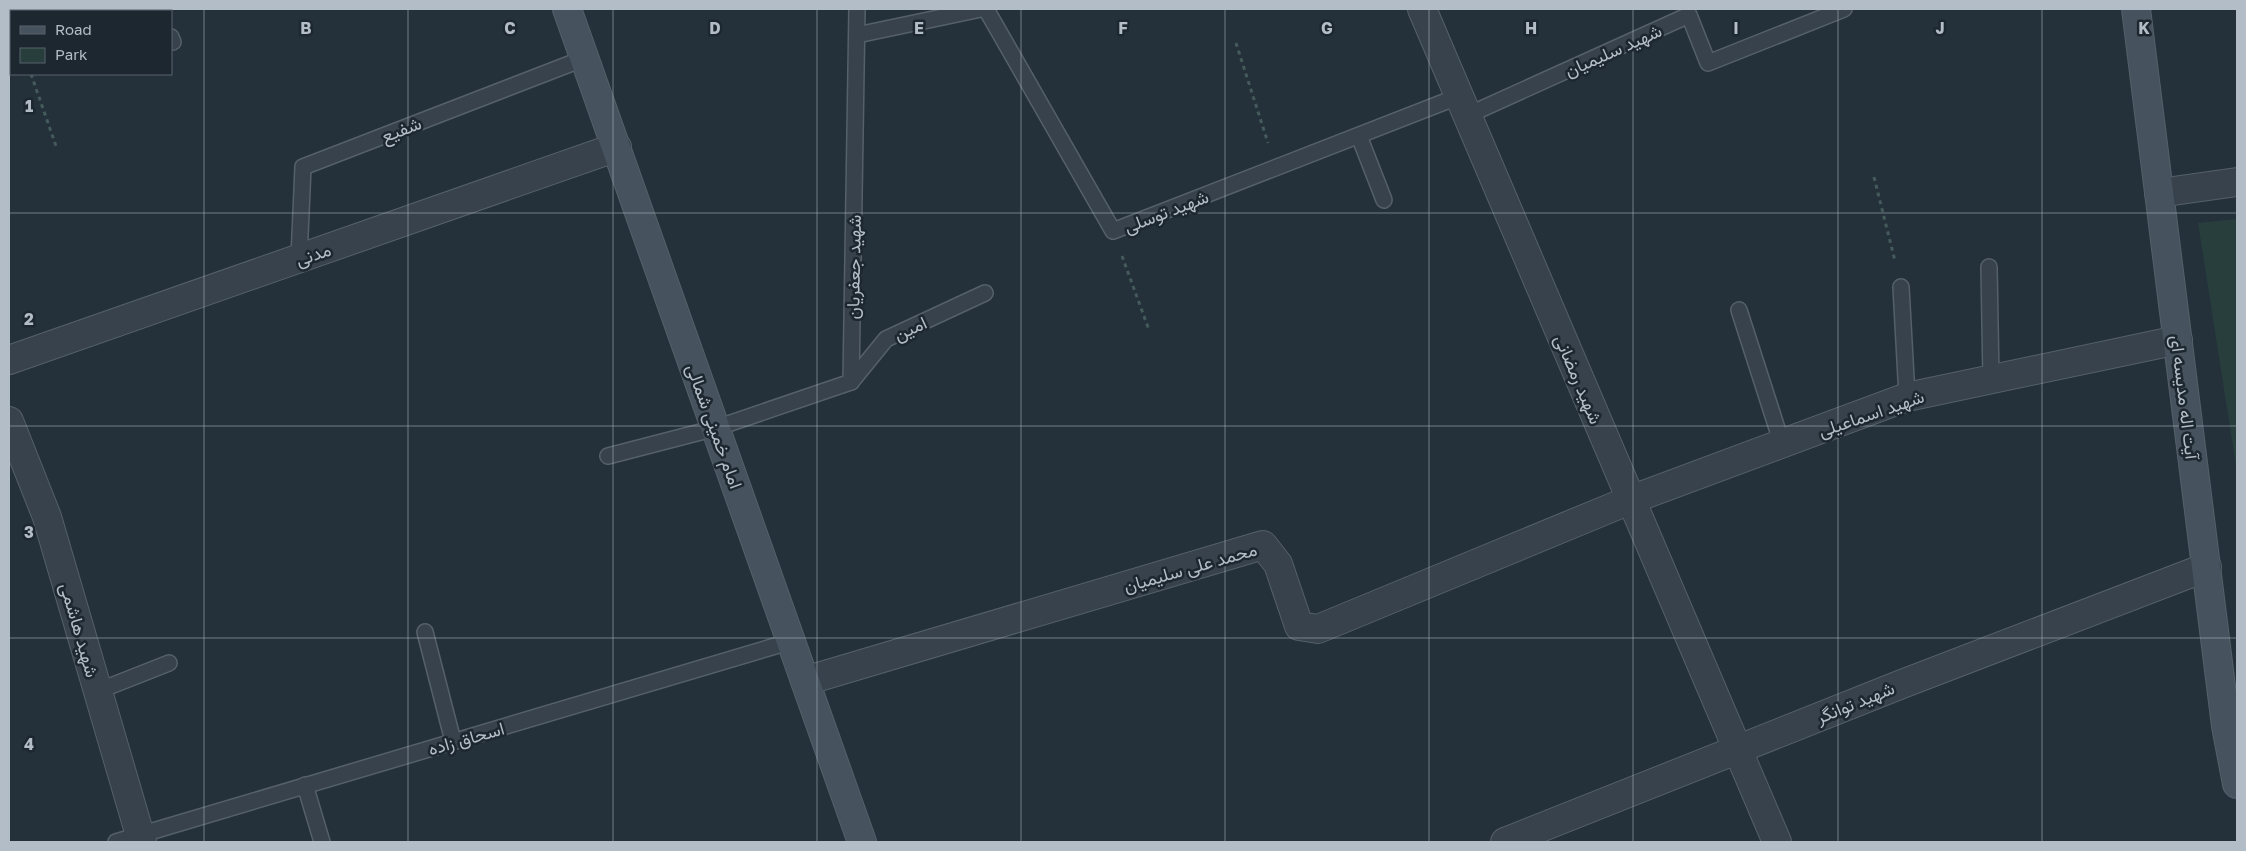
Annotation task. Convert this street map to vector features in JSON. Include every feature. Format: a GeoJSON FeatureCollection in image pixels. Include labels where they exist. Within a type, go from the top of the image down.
{"type":"FeatureCollection","features":[{"type":"Feature","properties":{"kind":"main road","name":"آیت اله مدیسه ای"},"geometry":{"type":"LineString","coordinates":[[2136,9],[2226,726],[2237,784]]}},
{"type":"Feature","properties":{"kind":"main road","name":"امام خمینی شمالی"},"geometry":{"type":"LineString","coordinates":[[574,12],[585,58],[862,842]]}},
{"type":"Feature","properties":{"kind":"street","name":"شهید رمضانی"},"geometry":{"type":"LineString","coordinates":[[1422,9],[1736,750],[1777,842]]}},
{"type":"Feature","properties":{"kind":"street","name":"مدنی"},"geometry":{"type":"LineString","coordinates":[[9,360],[617,147]]}},
{"type":"Feature","properties":{"kind":"street"},"geometry":{"type":"LineString","coordinates":[[2159,193],[2237,182]]}},
{"type":"Feature","properties":{"kind":"street","name":"شهید اسماعیلی"},"geometry":{"type":"LineString","coordinates":[[1630,500],[1907,397],[2178,340]]}},
{"type":"Feature","properties":{"kind":"street","name":"شهید هاشمی"},"geometry":{"type":"LineString","coordinates":[[9,421],[47,517],[98,691],[133,840]]}},
{"type":"Feature","properties":{"kind":"street","name":"محمد علی سلیمیان"},"geometry":{"type":"LineString","coordinates":[[805,680],[1263,545],[1278,564],[1298,626],[1318,630],[1630,500]]}},
{"type":"Feature","properties":{"kind":"street","name":"شهید توانگر"},"geometry":{"type":"LineString","coordinates":[[1505,842],[1902,684],[2207,568]]}},
{"type":"Feature","properties":{"kind":"lane","name":"شهید جعفریان"},"geometry":{"type":"LineString","coordinates":[[851,382],[858,9]]}},
{"type":"Feature","properties":{"kind":"lane"},"geometry":{"type":"LineString","coordinates":[[857,35],[982,9]]}},
{"type":"Feature","properties":{"kind":"lane","name":"شهید توسلی"},"geometry":{"type":"LineString","coordinates":[[986,9],[1113,232],[1359,136],[1462,106]]}},
{"type":"Feature","properties":{"kind":"lane","name":"شهید سلیمیان"},"geometry":{"type":"LineString","coordinates":[[1462,106],[1688,12],[1708,63],[1842,9]]}},
{"type":"Feature","properties":{"kind":"lane","name":"شفیع"},"geometry":{"type":"LineString","coordinates":[[299,258],[303,167],[585,58]]}},
{"type":"Feature","properties":{"kind":"lane"},"geometry":{"type":"LineString","coordinates":[[1359,136],[1384,200]]}},
{"type":"Feature","properties":{"kind":"lane"},"geometry":{"type":"LineString","coordinates":[[1989,267],[1991,380]]}},
{"type":"Feature","properties":{"kind":"lane"},"geometry":{"type":"LineString","coordinates":[[1901,287],[1907,397]]}},
{"type":"Feature","properties":{"kind":"lane","name":"امین"},"geometry":{"type":"LineString","coordinates":[[851,382],[886,339],[985,293]]}},
{"type":"Feature","properties":{"kind":"lane"},"geometry":{"type":"LineString","coordinates":[[1739,310],[1782,444]]}},
{"type":"Feature","properties":{"kind":"lane"},"geometry":{"type":"LineString","coordinates":[[608,456],[716,428],[851,382]]}},
{"type":"Feature","properties":{"kind":"lane"},"geometry":{"type":"LineString","coordinates":[[425,632],[453,742]]}},
{"type":"Feature","properties":{"kind":"lane","name":"اسحاق زاده"},"geometry":{"type":"LineString","coordinates":[[133,840],[305,785],[792,641]]}},
{"type":"Feature","properties":{"kind":"lane"},"geometry":{"type":"LineString","coordinates":[[98,691],[169,663]]}},
{"type":"Feature","properties":{"kind":"lane"},"geometry":{"type":"LineString","coordinates":[[305,785],[322,842]]}},
{"type":"Feature","properties":{"kind":"path"},"geometry":{"type":"LineString","coordinates":[[1236,43],[1276,168]]}},
{"type":"Feature","properties":{"kind":"path"},"geometry":{"type":"LineString","coordinates":[[32,75],[57,150]]}},
{"type":"Feature","properties":{"kind":"path"},"geometry":{"type":"LineString","coordinates":[[1874,177],[1901,287]]}},
{"type":"Feature","properties":{"kind":"path"},"geometry":{"type":"LineString","coordinates":[[1113,232],[1149,330]]}},
{"type":"Feature","properties":{"kind":"green space"},"geometry":{"type":"Polygon","coordinates":[[[2237,219],[2237,472],[2198,223],[2237,219]]]}}]}
